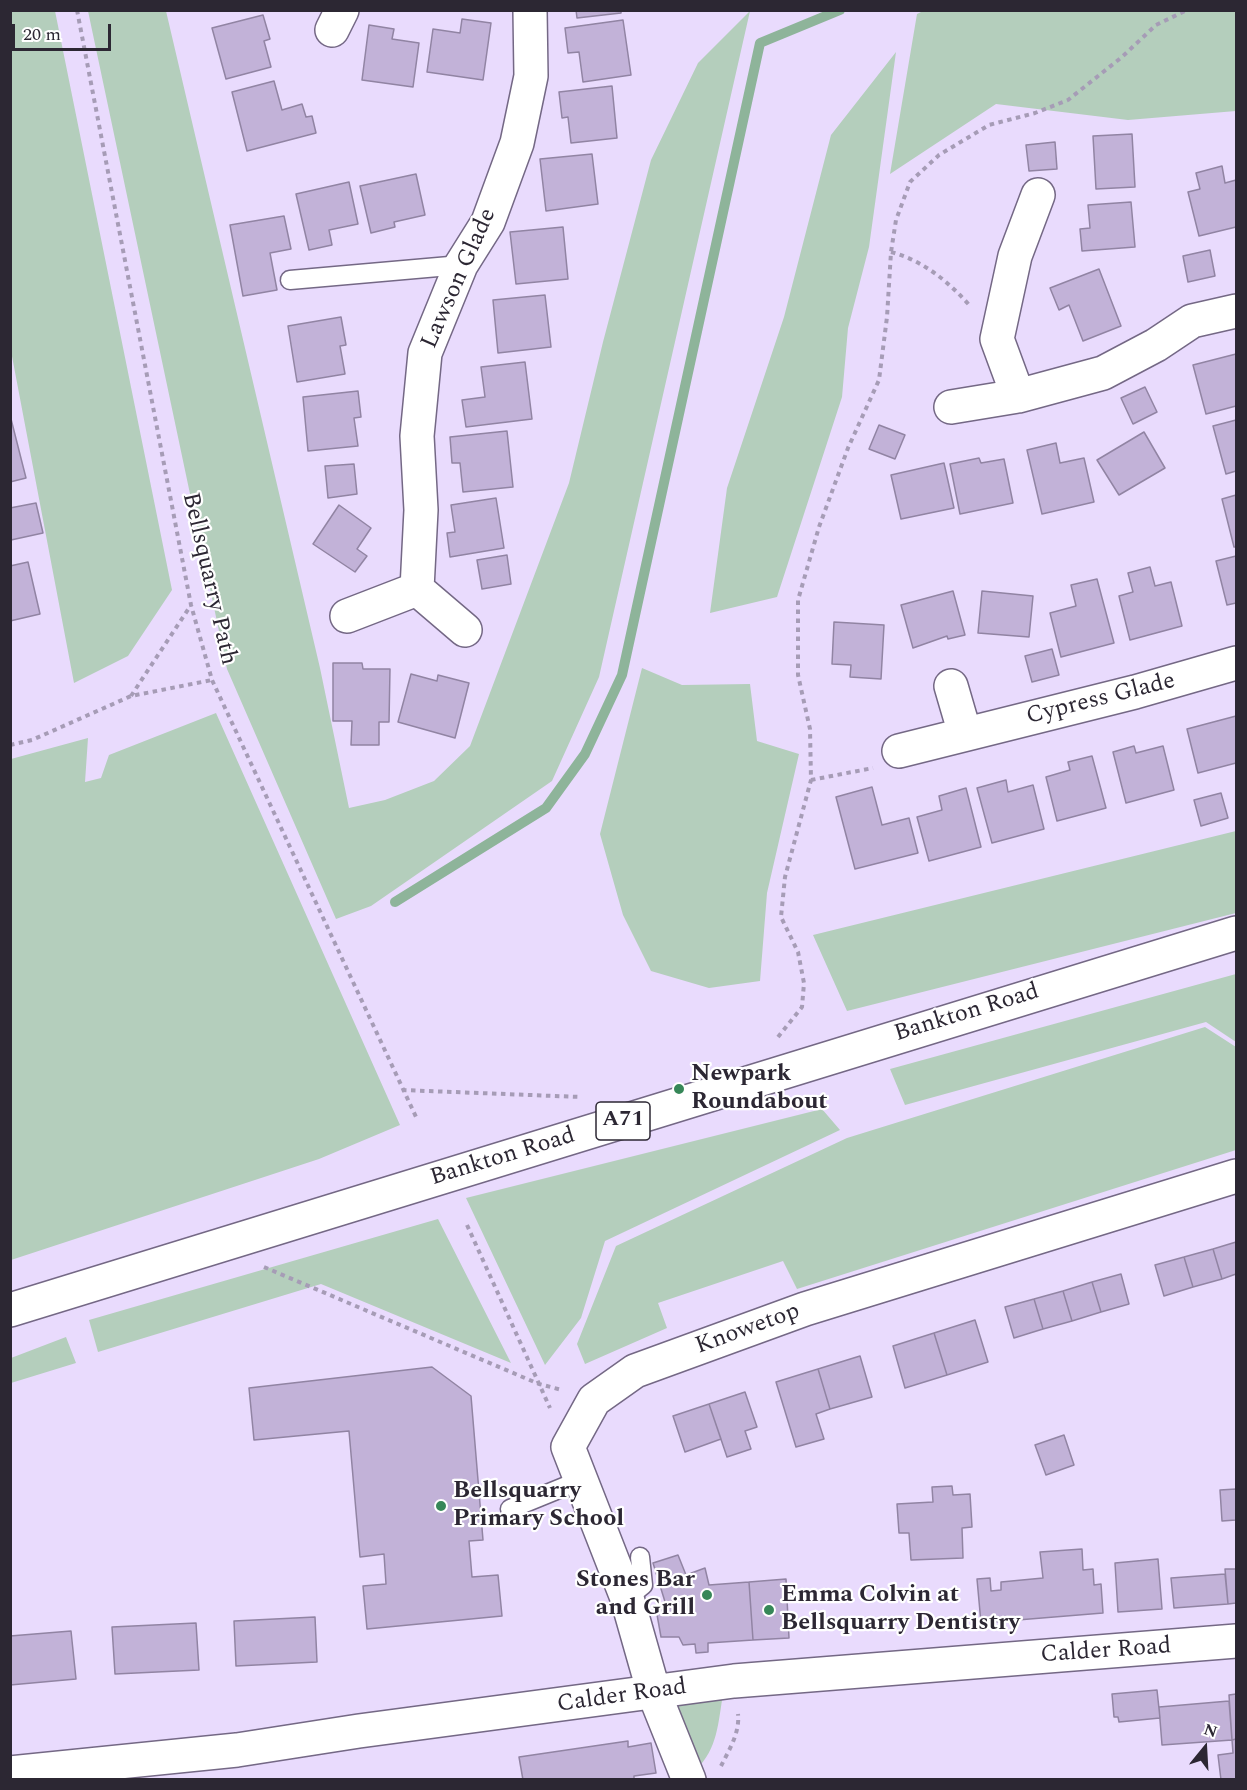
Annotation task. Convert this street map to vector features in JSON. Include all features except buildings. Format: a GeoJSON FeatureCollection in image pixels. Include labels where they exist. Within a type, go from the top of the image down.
{"type":"FeatureCollection","features":[{"type":"Feature","properties":{"kind":"street","name":"Lawson Glade"},"geometry":{"type":"LineString","coordinates":[[417,589],[421,510],[417,436],[425,353],[461,266],[488,222],[517,143],[531,76],[530,10]]}},
{"type":"Feature","properties":{"kind":"street"},"geometry":{"type":"LineString","coordinates":[[1018,396],[997,339],[1003,299],[1015,255],[1038,195]]}},
{"type":"Feature","properties":{"kind":"street"},"geometry":{"type":"LineString","coordinates":[[951,407],[1018,396],[1103,373],[1156,345],[1192,321],[1236,311]]}},
{"type":"Feature","properties":{"kind":"street"},"geometry":{"type":"LineString","coordinates":[[347,616],[417,589],[465,630]]}},
{"type":"Feature","properties":{"kind":"street","name":"Cypress Glade"},"geometry":{"type":"LineString","coordinates":[[899,751],[1236,663]]}},
{"type":"Feature","properties":{"kind":"street"},"geometry":{"type":"LineString","coordinates":[[951,686],[965,734]]}},
{"type":"Feature","properties":{"kind":"street","name":"Bankton Road"},"geometry":{"type":"LineString","coordinates":[[10,1310],[1236,933]]}},
{"type":"Feature","properties":{"kind":"street","name":"Knowetop"},"geometry":{"type":"LineString","coordinates":[[701,1776],[654,1693],[627,1598],[568,1447],[594,1400],[635,1371],[805,1309],[1216,1175]]}},
{"type":"Feature","properties":{"kind":"street","name":"Calder Road"},"geometry":{"type":"LineString","coordinates":[[10,1773],[237,1750],[359,1731],[734,1681],[1236,1641]]}},
{"type":"Feature","properties":{"kind":"lane"},"geometry":{"type":"LineString","coordinates":[[290,280],[461,266]]}},
{"type":"Feature","properties":{"kind":"lane"},"geometry":{"type":"LineString","coordinates":[[510,1509],[581,1480]]}},
{"type":"Feature","properties":{"kind":"lane"},"geometry":{"type":"LineString","coordinates":[[627,1598],[643,1585],[640,1557]]}},
{"type":"Feature","properties":{"kind":"path","name":"Bellsquarry Path"},"geometry":{"type":"LineString","coordinates":[[77,10],[191,605],[212,680],[417,1119]]}},
{"type":"Feature","properties":{"kind":"path"},"geometry":{"type":"LineString","coordinates":[[777,1038],[802,1007],[804,983],[798,952],[781,917],[785,877],[812,780],[810,729],[798,675],[798,600],[819,528],[841,468],[879,380],[887,317],[891,252],[897,220],[910,182],[939,155],[989,125],[1035,113],[1068,100],[1122,57],[1156,25],[1187,10]]}},
{"type":"Feature","properties":{"kind":"path"},"geometry":{"type":"LineString","coordinates":[[891,252],[910,258],[939,276],[969,305],[997,339]]}},
{"type":"Feature","properties":{"kind":"path"},"geometry":{"type":"LineString","coordinates":[[131,696],[191,605]]}},
{"type":"Feature","properties":{"kind":"path"},"geometry":{"type":"LineString","coordinates":[[10,745],[32,740],[131,696],[212,680]]}},
{"type":"Feature","properties":{"kind":"path"},"geometry":{"type":"LineString","coordinates":[[812,780],[885,765],[899,751]]}},
{"type":"Feature","properties":{"kind":"path"},"geometry":{"type":"LineString","coordinates":[[402,1090],[591,1098]]}},
{"type":"Feature","properties":{"kind":"path"},"geometry":{"type":"LineString","coordinates":[[217,1246],[539,1384],[467,1225]]}},
{"type":"Feature","properties":{"kind":"path"},"geometry":{"type":"LineString","coordinates":[[701,1776],[721,1766],[739,1724],[734,1681]]}},
{"type":"Feature","properties":{"kind":"green space"},"geometry":{"type":"Polygon","coordinates":[[[925,10],[1236,11],[1236,111],[1128,120],[996,104],[890,174],[917,14],[925,10]]]}},
{"type":"Feature","properties":{"kind":"green space"},"geometry":{"type":"Polygon","coordinates":[[[10,11],[55,11],[172,590],[128,656],[74,683],[11,351],[10,11]]]}},
{"type":"Feature","properties":{"kind":"green space"},"geometry":{"type":"Polygon","coordinates":[[[88,11],[166,11],[320,668],[349,808],[385,800],[434,781],[470,746],[569,483],[651,160],[698,63],[750,11],[599,677],[552,781],[371,906],[336,919],[227,669],[88,11]]]}},
{"type":"Feature","properties":{"kind":"green space"},"geometry":{"type":"Polygon","coordinates":[[[896,52],[869,247],[848,328],[842,397],[777,597],[710,613],[727,488],[784,317],[831,135],[896,52]]]}},
{"type":"Feature","properties":{"kind":"green space"},"geometry":{"type":"Polygon","coordinates":[[[642,668],[682,685],[750,684],[757,741],[799,754],[767,893],[760,981],[709,988],[651,971],[623,915],[600,834],[642,668]]]}},
{"type":"Feature","properties":{"kind":"green space"},"geometry":{"type":"Polygon","coordinates":[[[216,713],[400,1125],[319,1159],[11,1260],[11,759],[88,738],[85,782],[101,778],[109,755],[216,713]]]}},
{"type":"Feature","properties":{"kind":"green space"},"geometry":{"type":"Polygon","coordinates":[[[1236,831],[1236,913],[847,1011],[813,935],[1236,831]]]}},
{"type":"Feature","properties":{"kind":"green space"},"geometry":{"type":"Polygon","coordinates":[[[1236,974],[1236,1042],[1206,1022],[905,1105],[890,1069],[1236,974]]]}},
{"type":"Feature","properties":{"kind":"green space"},"geometry":{"type":"Polygon","coordinates":[[[1205,1027],[1236,1047],[1236,1150],[797,1289],[783,1261],[658,1303],[667,1328],[585,1364],[577,1344],[616,1246],[847,1138],[1205,1027]]]}},
{"type":"Feature","properties":{"kind":"green space"},"geometry":{"type":"Polygon","coordinates":[[[822,1109],[840,1130],[605,1241],[581,1318],[545,1365],[466,1198],[822,1109]]]}},
{"type":"Feature","properties":{"kind":"green space"},"geometry":{"type":"Polygon","coordinates":[[[438,1219],[511,1363],[321,1284],[98,1352],[89,1320],[438,1219]]]}},
{"type":"Feature","properties":{"kind":"green space"},"geometry":{"type":"Polygon","coordinates":[[[66,1337],[76,1363],[11,1383],[11,1358],[66,1337]]]}},
{"type":"Feature","properties":{"kind":"green space"},"geometry":{"type":"Polygon","coordinates":[[[723,1694],[713,1744],[696,1770],[672,1702],[723,1694]]]}},
{"type":"Feature","properties":{"kind":"waterway"},"geometry":{"type":"LineString","coordinates":[[395,902],[546,808],[585,754],[622,675],[760,43],[840,10]]}},
{"type":"Feature","properties":{"kind":"place","name":"Newpark Roundabout"},"geometry":{"type":"Point","coordinates":[679,1089]}},
{"type":"Feature","properties":{"kind":"place","name":"Bellsquarry Primary School"},"geometry":{"type":"Point","coordinates":[441,1506]}},
{"type":"Feature","properties":{"kind":"place","name":"Stones Bar and Grill"},"geometry":{"type":"Point","coordinates":[707,1595]}},
{"type":"Feature","properties":{"kind":"place","name":"Emma Colvin at Bellsquarry Dentistry"},"geometry":{"type":"Point","coordinates":[769,1610]}}]}
